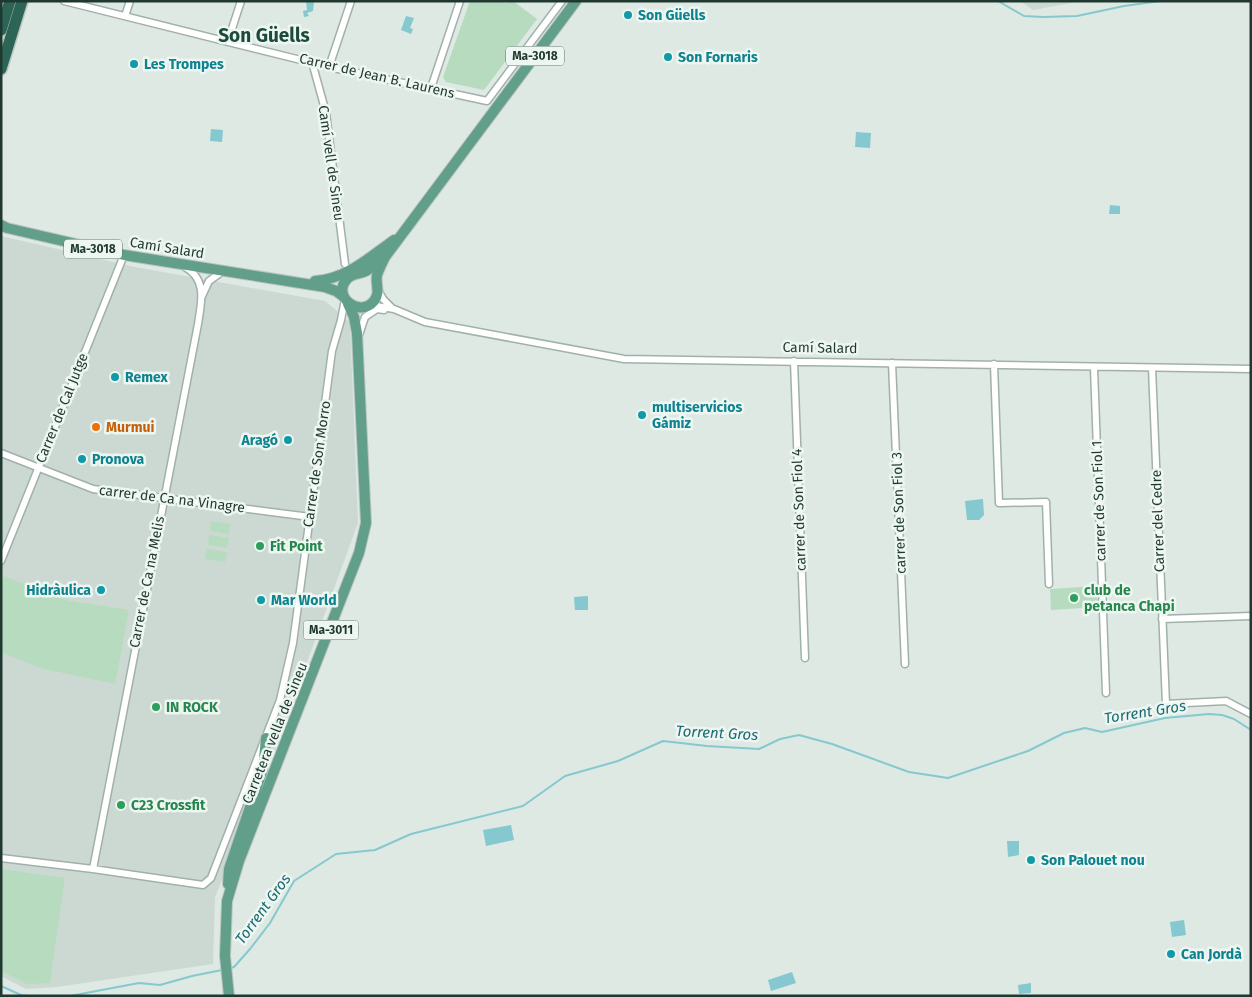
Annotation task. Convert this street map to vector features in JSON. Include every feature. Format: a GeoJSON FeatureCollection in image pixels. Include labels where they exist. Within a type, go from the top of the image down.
{"type":"FeatureCollection","features":[{"type":"Feature","properties":{"kind":"highway"},"geometry":{"type":"LineString","coordinates":[[1,30],[10,1]]}},
{"type":"Feature","properties":{"kind":"highway"},"geometry":{"type":"LineString","coordinates":[[1,69],[22,1]]}},
{"type":"Feature","properties":{"kind":"main road","name":"Ma-3018"},"geometry":{"type":"LineString","coordinates":[[346,300],[357,307],[369,305],[377,297],[378,272],[385,257],[576,1]]}},
{"type":"Feature","properties":{"kind":"main road","name":"Camí Salard"},"geometry":{"type":"LineString","coordinates":[[3,227],[124,255],[325,287],[346,300]]}},
{"type":"Feature","properties":{"kind":"main road"},"geometry":{"type":"LineString","coordinates":[[298,283],[331,280],[340,276],[361,264],[402,234]]}},
{"type":"Feature","properties":{"kind":"main road","name":"Ma-3018"},"geometry":{"type":"LineString","coordinates":[[345,281],[351,275],[361,273],[385,257]]}},
{"type":"Feature","properties":{"kind":"main road"},"geometry":{"type":"LineString","coordinates":[[361,273],[369,275],[377,287]]}},
{"type":"Feature","properties":{"kind":"main road"},"geometry":{"type":"LineString","coordinates":[[345,281],[343,289],[346,300]]}},
{"type":"Feature","properties":{"kind":"main road","name":"Camí Salard"},"geometry":{"type":"LineString","coordinates":[[325,287],[345,281]]}},
{"type":"Feature","properties":{"kind":"main road","name":"Carretera vella de Sineu"},"geometry":{"type":"LineString","coordinates":[[346,300],[354,317],[357,333]]}},
{"type":"Feature","properties":{"kind":"main road","name":"Carretera vella de Sineu"},"geometry":{"type":"LineString","coordinates":[[229,996],[225,956],[227,901],[239,861],[360,553],[366,523],[357,333],[359,319],[369,305]]}},
{"type":"Feature","properties":{"kind":"main road"},"geometry":{"type":"LineString","coordinates":[[227,901],[229,869],[263,769],[266,738]]}},
{"type":"Feature","properties":{"kind":"street","name":"Carrer de Jean B. Laurens"},"geometry":{"type":"LineString","coordinates":[[64,1],[312,62],[486,101],[562,1]]}},
{"type":"Feature","properties":{"kind":"street"},"geometry":{"type":"LineString","coordinates":[[125,16],[130,1]]}},
{"type":"Feature","properties":{"kind":"street"},"geometry":{"type":"LineString","coordinates":[[228,41],[241,1]]}},
{"type":"Feature","properties":{"kind":"street"},"geometry":{"type":"LineString","coordinates":[[329,66],[351,1]]}},
{"type":"Feature","properties":{"kind":"street"},"geometry":{"type":"LineString","coordinates":[[431,88],[457,2]]}},
{"type":"Feature","properties":{"kind":"street","name":"Camí vell de Sineu"},"geometry":{"type":"LineString","coordinates":[[312,62],[326,113],[345,264]]}},
{"type":"Feature","properties":{"kind":"street","name":"Carrer de Cal Jutge"},"geometry":{"type":"LineString","coordinates":[[1,561],[124,255]]}},
{"type":"Feature","properties":{"kind":"street","name":"Carrer de Ca na Melis"},"geometry":{"type":"LineString","coordinates":[[180,264],[193,271],[198,279],[202,296]]}},
{"type":"Feature","properties":{"kind":"street","name":"Carrer de Ca na Melis"},"geometry":{"type":"LineString","coordinates":[[93,869],[202,296],[209,282],[223,271]]}},
{"type":"Feature","properties":{"kind":"street","name":"Camí Salard"},"geometry":{"type":"LineString","coordinates":[[377,287],[386,303],[394,309],[425,322],[624,359],[994,364],[1094,368],[1251,369]]}},
{"type":"Feature","properties":{"kind":"street","name":"Carrer de Son Morro"},"geometry":{"type":"LineString","coordinates":[[93,869],[202,885],[212,878],[280,700],[293,643],[332,351],[346,300]]}},
{"type":"Feature","properties":{"kind":"street","name":"Camí Salard"},"geometry":{"type":"LineString","coordinates":[[369,305],[394,309]]}},
{"type":"Feature","properties":{"kind":"street"},"geometry":{"type":"LineString","coordinates":[[357,345],[361,325],[365,317],[370,313],[377,309],[402,313]]}},
{"type":"Feature","properties":{"kind":"street","name":"carrer de Son Fiol 4"},"geometry":{"type":"LineString","coordinates":[[794,361],[805,658]]}},
{"type":"Feature","properties":{"kind":"street","name":"carrer de Son Fiol 3"},"geometry":{"type":"LineString","coordinates":[[892,363],[905,664]]}},
{"type":"Feature","properties":{"kind":"street"},"geometry":{"type":"LineString","coordinates":[[994,364],[999,503],[1046,502],[1049,584]]}},
{"type":"Feature","properties":{"kind":"street","name":"carrer de Son Fiol 1"},"geometry":{"type":"LineString","coordinates":[[1094,368],[1106,693]]}},
{"type":"Feature","properties":{"kind":"street","name":"Carrer del Cedre"},"geometry":{"type":"LineString","coordinates":[[1152,368],[1166,704],[1226,701],[1251,714]]}},
{"type":"Feature","properties":{"kind":"street"},"geometry":{"type":"LineString","coordinates":[[1,453],[38,468]]}},
{"type":"Feature","properties":{"kind":"street","name":"carrer de Ca na Vinagre"},"geometry":{"type":"LineString","coordinates":[[38,468],[93,489],[310,517]]}},
{"type":"Feature","properties":{"kind":"street"},"geometry":{"type":"LineString","coordinates":[[1162,619],[1251,616]]}},
{"type":"Feature","properties":{"kind":"street"},"geometry":{"type":"LineString","coordinates":[[1,858],[93,869]]}},
{"type":"Feature","properties":{"kind":"shaded area"},"geometry":{"type":"Polygon","coordinates":[[[1020,1],[1082,1],[1033,10],[1020,1]]]}},
{"type":"Feature","properties":{"kind":"shaded area"},"geometry":{"type":"Polygon","coordinates":[[[1,236],[135,267],[325,301],[350,322],[358,523],[268,769],[215,897],[213,964],[57,987],[26,989],[1,976],[1,236]]]}},
{"type":"Feature","properties":{"kind":"green space"},"geometry":{"type":"Polygon","coordinates":[[[470,1],[497,1],[505,3],[513,1],[537,19],[484,90],[446,82],[443,77],[470,1]]]}},
{"type":"Feature","properties":{"kind":"green space"},"geometry":{"type":"Polygon","coordinates":[[[211,521],[230,524],[229,534],[210,531],[211,521]]]}},
{"type":"Feature","properties":{"kind":"green space"},"geometry":{"type":"Polygon","coordinates":[[[209,535],[229,538],[227,548],[208,545],[209,535]]]}},
{"type":"Feature","properties":{"kind":"green space"},"geometry":{"type":"Polygon","coordinates":[[[207,549],[227,552],[225,562],[205,559],[207,549]]]}},
{"type":"Feature","properties":{"kind":"green space"},"geometry":{"type":"Polygon","coordinates":[[[4,576],[65,600],[129,610],[115,684],[40,668],[1,652],[1,584],[4,576]]]}},
{"type":"Feature","properties":{"kind":"green space","name":"club de petanca Chapi"},"geometry":{"type":"Polygon","coordinates":[[[1097,586],[1098,607],[1051,610],[1050,589],[1097,586]]]}},
{"type":"Feature","properties":{"kind":"green space"},"geometry":{"type":"Polygon","coordinates":[[[1,869],[65,878],[50,983],[27,984],[1,971],[1,869]]]}},
{"type":"Feature","properties":{"kind":"water"},"geometry":{"type":"Polygon","coordinates":[[[306,1],[314,1],[313,11],[307,13],[309,16],[304,17],[303,11],[307,10],[306,1]]]}},
{"type":"Feature","properties":{"kind":"water"},"geometry":{"type":"Polygon","coordinates":[[[406,16],[414,18],[410,28],[413,29],[411,34],[401,30],[406,16]]]}},
{"type":"Feature","properties":{"kind":"water"},"geometry":{"type":"Polygon","coordinates":[[[211,129],[223,130],[222,142],[210,141],[211,129]]]}},
{"type":"Feature","properties":{"kind":"water"},"geometry":{"type":"Polygon","coordinates":[[[856,132],[871,133],[870,148],[855,147],[856,132]]]}},
{"type":"Feature","properties":{"kind":"water"},"geometry":{"type":"Polygon","coordinates":[[[1110,205],[1120,206],[1120,214],[1109,214],[1110,205]]]}},
{"type":"Feature","properties":{"kind":"water"},"geometry":{"type":"Polygon","coordinates":[[[983,499],[984,515],[979,520],[967,520],[965,501],[983,499]]]}},
{"type":"Feature","properties":{"kind":"water"},"geometry":{"type":"Polygon","coordinates":[[[588,596],[588,610],[575,610],[574,597],[588,596]]]}},
{"type":"Feature","properties":{"kind":"water"},"geometry":{"type":"Polygon","coordinates":[[[511,825],[514,840],[486,846],[483,830],[511,825]]]}},
{"type":"Feature","properties":{"kind":"water"},"geometry":{"type":"Polygon","coordinates":[[[1007,841],[1019,841],[1019,855],[1008,857],[1007,841]]]}},
{"type":"Feature","properties":{"kind":"water"},"geometry":{"type":"Polygon","coordinates":[[[1184,920],[1186,935],[1172,937],[1170,922],[1184,920]]]}},
{"type":"Feature","properties":{"kind":"water"},"geometry":{"type":"Polygon","coordinates":[[[792,972],[796,983],[771,991],[768,980],[792,972]]]}},
{"type":"Feature","properties":{"kind":"water"},"geometry":{"type":"Polygon","coordinates":[[[1031,983],[1031,993],[1019,994],[1018,985],[1031,983]]]}},
{"type":"Feature","properties":{"kind":"waterway"},"geometry":{"type":"LineString","coordinates":[[998,1],[1024,16],[1043,17],[1077,16],[1160,1]]}},
{"type":"Feature","properties":{"kind":"waterway","name":"Torrent Gros"},"geometry":{"type":"LineString","coordinates":[[231,968],[250,949],[270,923],[294,881],[336,854],[375,850],[411,834],[523,806],[565,776],[618,761],[663,741],[759,749],[780,739],[799,735],[832,744],[909,772],[948,778],[1028,751],[1064,733],[1085,728],[1102,732],[1165,718],[1209,714],[1222,715],[1234,719],[1251,730]]}},
{"type":"Feature","properties":{"kind":"waterway"},"geometry":{"type":"LineString","coordinates":[[70,996],[139,983],[160,985],[222,970]]}},
{"type":"Feature","properties":{"kind":"waterway"},"geometry":{"type":"LineString","coordinates":[[1,986],[21,995],[29,996]]}},
{"type":"Feature","properties":{"kind":"place","name":"Son Güells"},"geometry":{"type":"Point","coordinates":[628,15]}},
{"type":"Feature","properties":{"kind":"place","name":"Son Fornaris"},"geometry":{"type":"Point","coordinates":[668,57]}},
{"type":"Feature","properties":{"kind":"place","name":"Les Trompes"},"geometry":{"type":"Point","coordinates":[134,64]}},
{"type":"Feature","properties":{"kind":"place","name":"Remex"},"geometry":{"type":"Point","coordinates":[115,377]}},
{"type":"Feature","properties":{"kind":"place","name":"multiservicios Gámiz"},"geometry":{"type":"Point","coordinates":[642,415]}},
{"type":"Feature","properties":{"kind":"place","name":"Murmui"},"geometry":{"type":"Point","coordinates":[96,427]}},
{"type":"Feature","properties":{"kind":"place","name":"Aragó"},"geometry":{"type":"Point","coordinates":[288,440]}},
{"type":"Feature","properties":{"kind":"place","name":"Pronova"},"geometry":{"type":"Point","coordinates":[82,459]}},
{"type":"Feature","properties":{"kind":"place","name":"Fit Point"},"geometry":{"type":"Point","coordinates":[260,546]}},
{"type":"Feature","properties":{"kind":"place","name":"Hidràulica"},"geometry":{"type":"Point","coordinates":[101,590]}},
{"type":"Feature","properties":{"kind":"place","name":"club de petanca Chapi"},"geometry":{"type":"Point","coordinates":[1074,598]}},
{"type":"Feature","properties":{"kind":"place","name":"Mar World"},"geometry":{"type":"Point","coordinates":[261,600]}},
{"type":"Feature","properties":{"kind":"place","name":"IN ROCK"},"geometry":{"type":"Point","coordinates":[156,707]}},
{"type":"Feature","properties":{"kind":"place","name":"C23 Crossfit"},"geometry":{"type":"Point","coordinates":[121,805]}},
{"type":"Feature","properties":{"kind":"place","name":"Son Palouet nou"},"geometry":{"type":"Point","coordinates":[1031,860]}},
{"type":"Feature","properties":{"kind":"place","name":"Can Jordà"},"geometry":{"type":"Point","coordinates":[1171,954]}},
{"type":"Feature","properties":{"kind":"district","name":"Son Güells"},"geometry":{"type":"Point","coordinates":[264,35]}}]}
